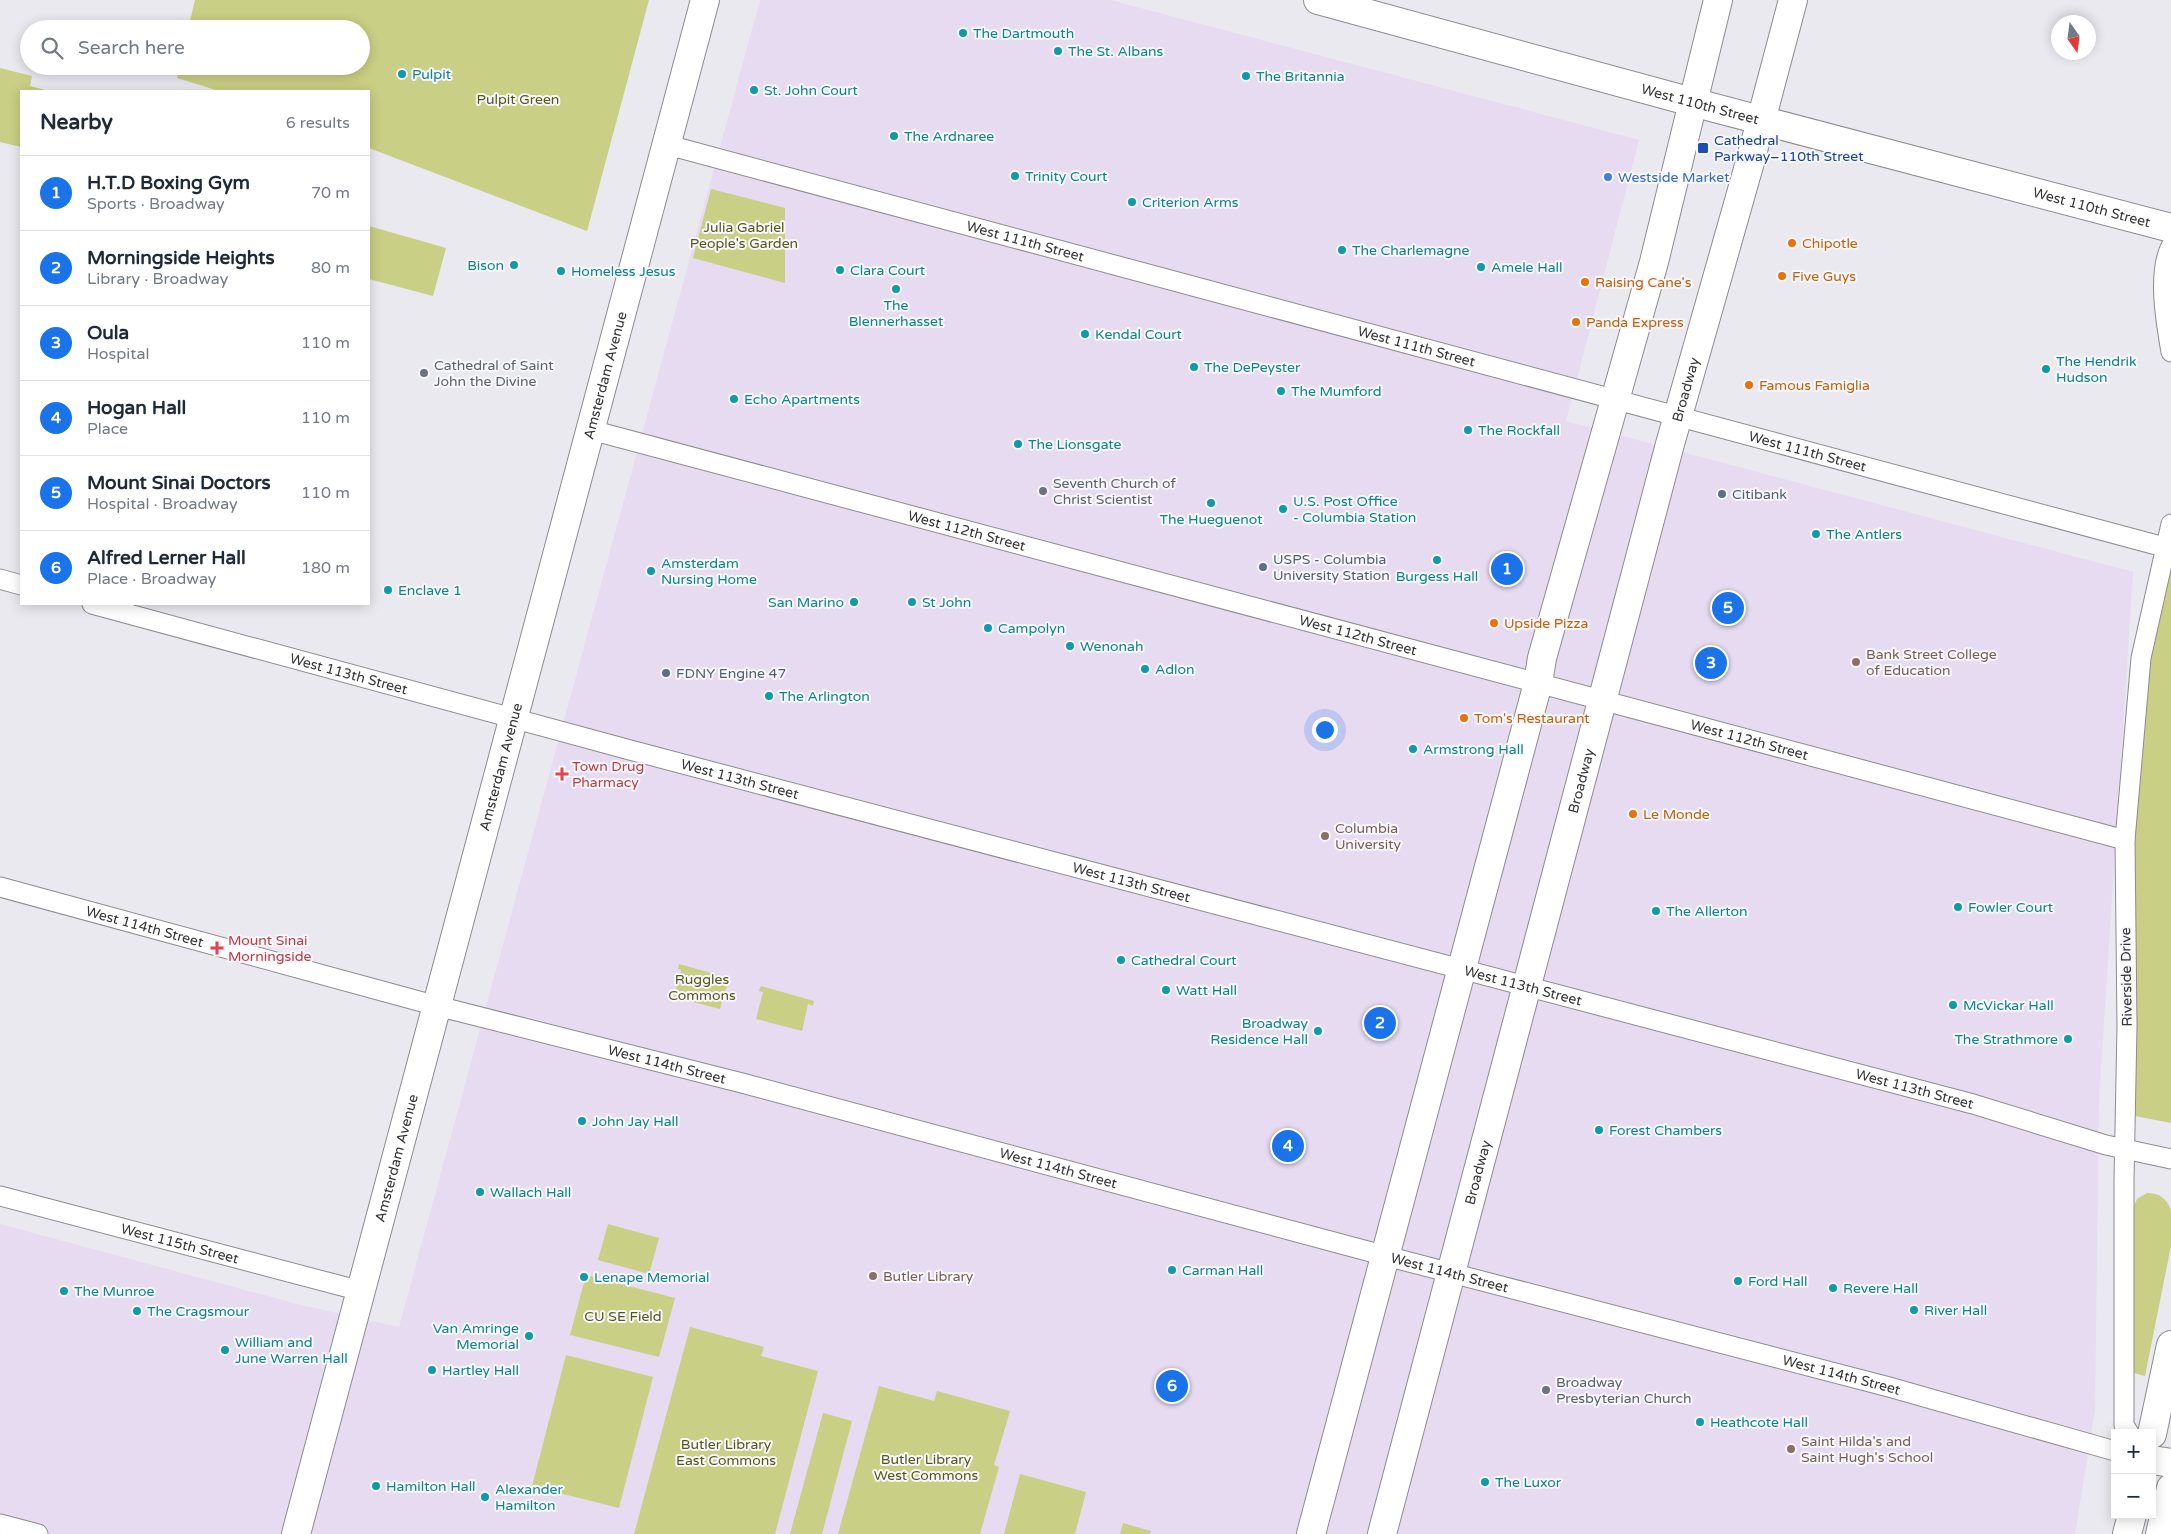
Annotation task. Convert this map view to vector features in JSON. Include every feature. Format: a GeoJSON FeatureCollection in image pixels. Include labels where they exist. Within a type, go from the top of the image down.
{"type":"FeatureCollection","features":[{"type":"Feature","properties":{"kind":"main road","name":"Amsterdam Avenue"},"geometry":{"type":"LineString","coordinates":[[296,1534],[705,0]]}},
{"type":"Feature","properties":{"kind":"main road","name":"West 110th Street"},"geometry":{"type":"LineString","coordinates":[[1318,0],[1692,102],[2171,228]]}},
{"type":"Feature","properties":{"kind":"main road"},"geometry":{"type":"LineString","coordinates":[[1311,1534],[1538,683],[1542,658],[1654,262],[1718,0]]}},
{"type":"Feature","properties":{"kind":"main road","name":"Broadway"},"geometry":{"type":"LineString","coordinates":[[1382,1534],[1678,415],[1750,162],[1793,0]]}},
{"type":"Feature","properties":{"kind":"main road"},"geometry":{"type":"LineString","coordinates":[[2153,1429],[2171,1345]]}},
{"type":"Feature","properties":{"kind":"main road"},"geometry":{"type":"LineString","coordinates":[[2156,1461],[2171,1463]]}},
{"type":"Feature","properties":{"kind":"main road"},"geometry":{"type":"LineString","coordinates":[[2160,1534],[2171,1488]]}},
{"type":"Feature","properties":{"kind":"main road"},"geometry":{"type":"LineString","coordinates":[[2127,1534],[2131,1519]]}},
{"type":"Feature","properties":{"kind":"street","name":"West 111th Street"},"geometry":{"type":"LineString","coordinates":[[668,144],[2164,547]]}},
{"type":"Feature","properties":{"kind":"street"},"geometry":{"type":"LineString","coordinates":[[2171,246],[2166,266],[2164,294],[2171,352]]}},
{"type":"Feature","properties":{"kind":"street","name":"West 112th Street"},"geometry":{"type":"LineString","coordinates":[[591,430],[2125,840]]}},
{"type":"Feature","properties":{"kind":"street","name":"Riverside Drive"},"geometry":{"type":"LineString","coordinates":[[2126,1429],[2124,1425],[2127,1026],[2125,840],[2141,658],[2164,547],[2171,524]]}},
{"type":"Feature","properties":{"kind":"street"},"geometry":{"type":"LineString","coordinates":[[0,579],[20,585]]}},
{"type":"Feature","properties":{"kind":"street","name":"West 113th Street"},"geometry":{"type":"LineString","coordinates":[[96,605],[514,718],[1973,1104],[2125,1150],[2171,1159]]}},
{"type":"Feature","properties":{"kind":"street","name":"West 114th Street"},"geometry":{"type":"LineString","coordinates":[[0,888],[437,1006],[761,1088],[1450,1273],[1889,1387],[2111,1450]]}},
{"type":"Feature","properties":{"kind":"street","name":"West 115th Street"},"geometry":{"type":"LineString","coordinates":[[0,1196],[361,1291]]}},
{"type":"Feature","properties":{"kind":"street"},"geometry":{"type":"LineString","coordinates":[[0,1524],[38,1534]]}},
{"type":"Feature","properties":{"kind":"shaded area","name":"Columbia University"},"geometry":{"type":"Polygon","coordinates":[[[760,0],[1110,0],[1639,140],[1566,421],[2133,572],[2099,1099],[2095,1410],[2075,1534],[0,1534],[0,1224],[301,1305],[399,1327],[760,0]]]}},
{"type":"Feature","properties":{"kind":"green space","name":"Pulpit Green"},"geometry":{"type":"Polygon","coordinates":[[[195,0],[649,0],[587,231],[370,148],[370,90],[216,90],[177,78],[178,75],[370,75],[370,20],[190,20],[195,0]]]}},
{"type":"Feature","properties":{"kind":"green space"},"geometry":{"type":"Polygon","coordinates":[[[0,68],[20,73],[20,75],[32,76],[30,86],[45,90],[20,90],[20,147],[0,142],[0,68]]]}},
{"type":"Feature","properties":{"kind":"green space","name":"Julia Gabriel People's Garden"},"geometry":{"type":"Polygon","coordinates":[[[711,189],[785,208],[785,283],[693,258],[711,189]]]}},
{"type":"Feature","properties":{"kind":"green space"},"geometry":{"type":"Polygon","coordinates":[[[370,226],[446,248],[433,296],[370,279],[370,226]]]}},
{"type":"Feature","properties":{"kind":"green space"},"geometry":{"type":"Polygon","coordinates":[[[2171,565],[2171,1123],[2135,1116],[2131,879],[2147,673],[2171,565]]]}},
{"type":"Feature","properties":{"kind":"green space","name":"Ruggles Commons"},"geometry":{"type":"Polygon","coordinates":[[[679,964],[729,978],[720,1009],[674,997],[681,970],[678,969],[679,964]]]}},
{"type":"Feature","properties":{"kind":"green space","name":"Ruggles Commons"},"geometry":{"type":"Polygon","coordinates":[[[761,986],[814,1001],[813,1006],[808,1004],[802,1031],[756,1019],[763,992],[759,991],[761,986]]]}},
{"type":"Feature","properties":{"kind":"green space"},"geometry":{"type":"Polygon","coordinates":[[[2147,1193],[2162,1197],[2171,1210],[2171,1246],[2145,1376],[2134,1373],[2131,1240],[2133,1208],[2137,1199],[2147,1193]]]}},
{"type":"Feature","properties":{"kind":"green space"},"geometry":{"type":"Polygon","coordinates":[[[608,1224],[659,1238],[649,1274],[598,1260],[608,1224]]]}},
{"type":"Feature","properties":{"kind":"green space","name":"CU SE Field"},"geometry":{"type":"Polygon","coordinates":[[[586,1275],[675,1298],[659,1357],[570,1335],[586,1275]]]}},
{"type":"Feature","properties":{"kind":"green space","name":"Butler Library East Commons"},"geometry":{"type":"Polygon","coordinates":[[[690,1327],[764,1347],[761,1356],[818,1371],[775,1534],[634,1534],[690,1327]]]}},
{"type":"Feature","properties":{"kind":"green space"},"geometry":{"type":"Polygon","coordinates":[[[566,1355],[653,1377],[619,1508],[532,1486],[566,1355]]]}},
{"type":"Feature","properties":{"kind":"green space","name":"Butler Library West Commons"},"geometry":{"type":"Polygon","coordinates":[[[879,1386],[934,1401],[937,1391],[1010,1411],[994,1465],[999,1467],[980,1534],[838,1534],[879,1386]]]}},
{"type":"Feature","properties":{"kind":"green space"},"geometry":{"type":"Polygon","coordinates":[[[823,1413],[852,1421],[822,1534],[790,1534],[823,1413]]]}},
{"type":"Feature","properties":{"kind":"green space"},"geometry":{"type":"Polygon","coordinates":[[[1020,1474],[1086,1492],[1075,1534],[1004,1534],[1020,1474]]]}},
{"type":"Feature","properties":{"kind":"green space"},"geometry":{"type":"Polygon","coordinates":[[[1123,1523],[1151,1531],[1150,1534],[1120,1534],[1123,1523]]]}},
{"type":"Feature","properties":{"kind":"place","name":"The Dartmouth"},"geometry":{"type":"Point","coordinates":[963,33]}},
{"type":"Feature","properties":{"kind":"place","name":"The St. Albans"},"geometry":{"type":"Point","coordinates":[1058,51]}},
{"type":"Feature","properties":{"kind":"place","name":"Pulpit"},"geometry":{"type":"Point","coordinates":[402,74]}},
{"type":"Feature","properties":{"kind":"place","name":"The Britannia"},"geometry":{"type":"Point","coordinates":[1246,76]}},
{"type":"Feature","properties":{"kind":"place","name":"St. John Court"},"geometry":{"type":"Point","coordinates":[754,90]}},
{"type":"Feature","properties":{"kind":"place","name":"The Ardnaree"},"geometry":{"type":"Point","coordinates":[894,136]}},
{"type":"Feature","properties":{"kind":"place","name":"Cathedral Parkway–110th Street"},"geometry":{"type":"Point","coordinates":[1703,148]}},
{"type":"Feature","properties":{"kind":"place","name":"Trinity Court"},"geometry":{"type":"Point","coordinates":[1015,176]}},
{"type":"Feature","properties":{"kind":"place","name":"Westside Market"},"geometry":{"type":"Point","coordinates":[1608,177]}},
{"type":"Feature","properties":{"kind":"place","name":"Criterion Arms"},"geometry":{"type":"Point","coordinates":[1132,202]}},
{"type":"Feature","properties":{"kind":"place","name":"Chipotle"},"geometry":{"type":"Point","coordinates":[1792,243]}},
{"type":"Feature","properties":{"kind":"place","name":"The Charlemagne"},"geometry":{"type":"Point","coordinates":[1342,250]}},
{"type":"Feature","properties":{"kind":"place","name":"Bison"},"geometry":{"type":"Point","coordinates":[514,265]}},
{"type":"Feature","properties":{"kind":"place","name":"Amele Hall"},"geometry":{"type":"Point","coordinates":[1481,267]}},
{"type":"Feature","properties":{"kind":"place","name":"Clara Court"},"geometry":{"type":"Point","coordinates":[840,270]}},
{"type":"Feature","properties":{"kind":"place","name":"Homeless Jesus"},"geometry":{"type":"Point","coordinates":[561,271]}},
{"type":"Feature","properties":{"kind":"place","name":"Five Guys"},"geometry":{"type":"Point","coordinates":[1782,276]}},
{"type":"Feature","properties":{"kind":"place","name":"Raising Cane's"},"geometry":{"type":"Point","coordinates":[1585,282]}},
{"type":"Feature","properties":{"kind":"place","name":"The Blennerhasset"},"geometry":{"type":"Point","coordinates":[896,289]}},
{"type":"Feature","properties":{"kind":"place","name":"Panda Express"},"geometry":{"type":"Point","coordinates":[1576,322]}},
{"type":"Feature","properties":{"kind":"place","name":"Kendal Court"},"geometry":{"type":"Point","coordinates":[1085,334]}},
{"type":"Feature","properties":{"kind":"place","name":"The DePeyster"},"geometry":{"type":"Point","coordinates":[1194,367]}},
{"type":"Feature","properties":{"kind":"place","name":"The Hendrik Hudson"},"geometry":{"type":"Point","coordinates":[2046,369]}},
{"type":"Feature","properties":{"kind":"place","name":"Cathedral of Saint John the Divine"},"geometry":{"type":"Point","coordinates":[424,373]}},
{"type":"Feature","properties":{"kind":"place","name":"Famous Famiglia"},"geometry":{"type":"Point","coordinates":[1749,385]}},
{"type":"Feature","properties":{"kind":"place","name":"The Mumford"},"geometry":{"type":"Point","coordinates":[1281,391]}},
{"type":"Feature","properties":{"kind":"place","name":"Echo Apartments"},"geometry":{"type":"Point","coordinates":[734,399]}},
{"type":"Feature","properties":{"kind":"place","name":"The Rockfall"},"geometry":{"type":"Point","coordinates":[1468,430]}},
{"type":"Feature","properties":{"kind":"place","name":"The Lionsgate"},"geometry":{"type":"Point","coordinates":[1018,444]}},
{"type":"Feature","properties":{"kind":"place","name":"Seventh Church of Christ Scientist"},"geometry":{"type":"Point","coordinates":[1043,491]}},
{"type":"Feature","properties":{"kind":"place","name":"Citibank"},"geometry":{"type":"Point","coordinates":[1722,494]}},
{"type":"Feature","properties":{"kind":"place","name":"The Hueguenot"},"geometry":{"type":"Point","coordinates":[1211,503]}},
{"type":"Feature","properties":{"kind":"place","name":"U.S. Post Office - Columbia Station"},"geometry":{"type":"Point","coordinates":[1283,509]}},
{"type":"Feature","properties":{"kind":"place","name":"The Antlers"},"geometry":{"type":"Point","coordinates":[1816,534]}},
{"type":"Feature","properties":{"kind":"place","name":"Burgess Hall"},"geometry":{"type":"Point","coordinates":[1437,560]}},
{"type":"Feature","properties":{"kind":"place","name":"USPS - Columbia University Station"},"geometry":{"type":"Point","coordinates":[1263,567]}},
{"type":"Feature","properties":{"kind":"place","name":"H.T.D Boxing Gym"},"geometry":{"type":"Point","coordinates":[1507,569]}},
{"type":"Feature","properties":{"kind":"place","name":"Amsterdam Nursing Home"},"geometry":{"type":"Point","coordinates":[651,571]}},
{"type":"Feature","properties":{"kind":"place","name":"Enclave 1"},"geometry":{"type":"Point","coordinates":[388,590]}},
{"type":"Feature","properties":{"kind":"place","name":"San Marino"},"geometry":{"type":"Point","coordinates":[854,602]}},
{"type":"Feature","properties":{"kind":"place","name":"St John"},"geometry":{"type":"Point","coordinates":[912,602]}},
{"type":"Feature","properties":{"kind":"place","name":"Mount Sinai Doctors"},"geometry":{"type":"Point","coordinates":[1728,608]}},
{"type":"Feature","properties":{"kind":"place","name":"Upside Pizza"},"geometry":{"type":"Point","coordinates":[1494,623]}},
{"type":"Feature","properties":{"kind":"place","name":"Campolyn"},"geometry":{"type":"Point","coordinates":[988,628]}},
{"type":"Feature","properties":{"kind":"place","name":"Wenonah"},"geometry":{"type":"Point","coordinates":[1070,646]}},
{"type":"Feature","properties":{"kind":"place","name":"Bank Street College of Education"},"geometry":{"type":"Point","coordinates":[1856,662]}},
{"type":"Feature","properties":{"kind":"place","name":"Oula"},"geometry":{"type":"Point","coordinates":[1711,663]}},
{"type":"Feature","properties":{"kind":"place","name":"Adlon"},"geometry":{"type":"Point","coordinates":[1145,669]}},
{"type":"Feature","properties":{"kind":"place","name":"FDNY Engine 47"},"geometry":{"type":"Point","coordinates":[666,673]}},
{"type":"Feature","properties":{"kind":"place","name":"The Arlington"},"geometry":{"type":"Point","coordinates":[769,696]}},
{"type":"Feature","properties":{"kind":"place","name":"Tom's Restaurant"},"geometry":{"type":"Point","coordinates":[1464,718]}},
{"type":"Feature","properties":{"kind":"place","name":"Armstrong Hall"},"geometry":{"type":"Point","coordinates":[1413,749]}},
{"type":"Feature","properties":{"kind":"place","name":"Town Drug Pharmacy"},"geometry":{"type":"Point","coordinates":[562,774]}},
{"type":"Feature","properties":{"kind":"place","name":"Le Monde"},"geometry":{"type":"Point","coordinates":[1633,814]}},
{"type":"Feature","properties":{"kind":"place","name":"Columbia University"},"geometry":{"type":"Point","coordinates":[1325,836]}},
{"type":"Feature","properties":{"kind":"place","name":"Fowler Court"},"geometry":{"type":"Point","coordinates":[1958,907]}},
{"type":"Feature","properties":{"kind":"place","name":"The Allerton"},"geometry":{"type":"Point","coordinates":[1656,911]}},
{"type":"Feature","properties":{"kind":"place","name":"Mount Sinai Morningside"},"geometry":{"type":"Point","coordinates":[217,948]}},
{"type":"Feature","properties":{"kind":"place","name":"Cathedral Court"},"geometry":{"type":"Point","coordinates":[1121,960]}},
{"type":"Feature","properties":{"kind":"place","name":"Watt Hall"},"geometry":{"type":"Point","coordinates":[1166,990]}},
{"type":"Feature","properties":{"kind":"place","name":"McVickar Hall"},"geometry":{"type":"Point","coordinates":[1953,1005]}},
{"type":"Feature","properties":{"kind":"place","name":"Morningside Heights"},"geometry":{"type":"Point","coordinates":[1380,1023]}},
{"type":"Feature","properties":{"kind":"place","name":"Broadway Residence Hall"},"geometry":{"type":"Point","coordinates":[1318,1031]}},
{"type":"Feature","properties":{"kind":"place","name":"The Strathmore"},"geometry":{"type":"Point","coordinates":[2068,1039]}},
{"type":"Feature","properties":{"kind":"place","name":"John Jay Hall"},"geometry":{"type":"Point","coordinates":[582,1121]}},
{"type":"Feature","properties":{"kind":"place","name":"Forest Chambers"},"geometry":{"type":"Point","coordinates":[1599,1130]}},
{"type":"Feature","properties":{"kind":"place","name":"Hogan Hall"},"geometry":{"type":"Point","coordinates":[1288,1146]}},
{"type":"Feature","properties":{"kind":"place","name":"Wallach Hall"},"geometry":{"type":"Point","coordinates":[480,1192]}},
{"type":"Feature","properties":{"kind":"place","name":"Carman Hall"},"geometry":{"type":"Point","coordinates":[1172,1270]}},
{"type":"Feature","properties":{"kind":"place","name":"Butler Library"},"geometry":{"type":"Point","coordinates":[873,1276]}},
{"type":"Feature","properties":{"kind":"place","name":"Lenape Memorial"},"geometry":{"type":"Point","coordinates":[584,1277]}},
{"type":"Feature","properties":{"kind":"place","name":"Ford Hall"},"geometry":{"type":"Point","coordinates":[1738,1281]}},
{"type":"Feature","properties":{"kind":"place","name":"Revere Hall"},"geometry":{"type":"Point","coordinates":[1833,1288]}},
{"type":"Feature","properties":{"kind":"place","name":"The Munroe"},"geometry":{"type":"Point","coordinates":[64,1291]}},
{"type":"Feature","properties":{"kind":"place","name":"River Hall"},"geometry":{"type":"Point","coordinates":[1914,1310]}},
{"type":"Feature","properties":{"kind":"place","name":"The Cragsmour"},"geometry":{"type":"Point","coordinates":[137,1311]}},
{"type":"Feature","properties":{"kind":"place","name":"Van Amringe Memorial"},"geometry":{"type":"Point","coordinates":[529,1336]}},
{"type":"Feature","properties":{"kind":"place","name":"William and June Warren Hall"},"geometry":{"type":"Point","coordinates":[225,1350]}},
{"type":"Feature","properties":{"kind":"place","name":"Hartley Hall"},"geometry":{"type":"Point","coordinates":[432,1370]}},
{"type":"Feature","properties":{"kind":"place","name":"Alfred Lerner Hall"},"geometry":{"type":"Point","coordinates":[1172,1386]}},
{"type":"Feature","properties":{"kind":"place","name":"Broadway Presbyterian Church"},"geometry":{"type":"Point","coordinates":[1546,1390]}},
{"type":"Feature","properties":{"kind":"place","name":"Heathcote Hall"},"geometry":{"type":"Point","coordinates":[1700,1422]}},
{"type":"Feature","properties":{"kind":"place","name":"Saint Hilda's and Saint Hugh's School"},"geometry":{"type":"Point","coordinates":[1791,1449]}},
{"type":"Feature","properties":{"kind":"place","name":"The Luxor"},"geometry":{"type":"Point","coordinates":[1485,1482]}},
{"type":"Feature","properties":{"kind":"place","name":"Hamilton Hall"},"geometry":{"type":"Point","coordinates":[376,1486]}},
{"type":"Feature","properties":{"kind":"place","name":"Alexander Hamilton"},"geometry":{"type":"Point","coordinates":[485,1497]}}]}
